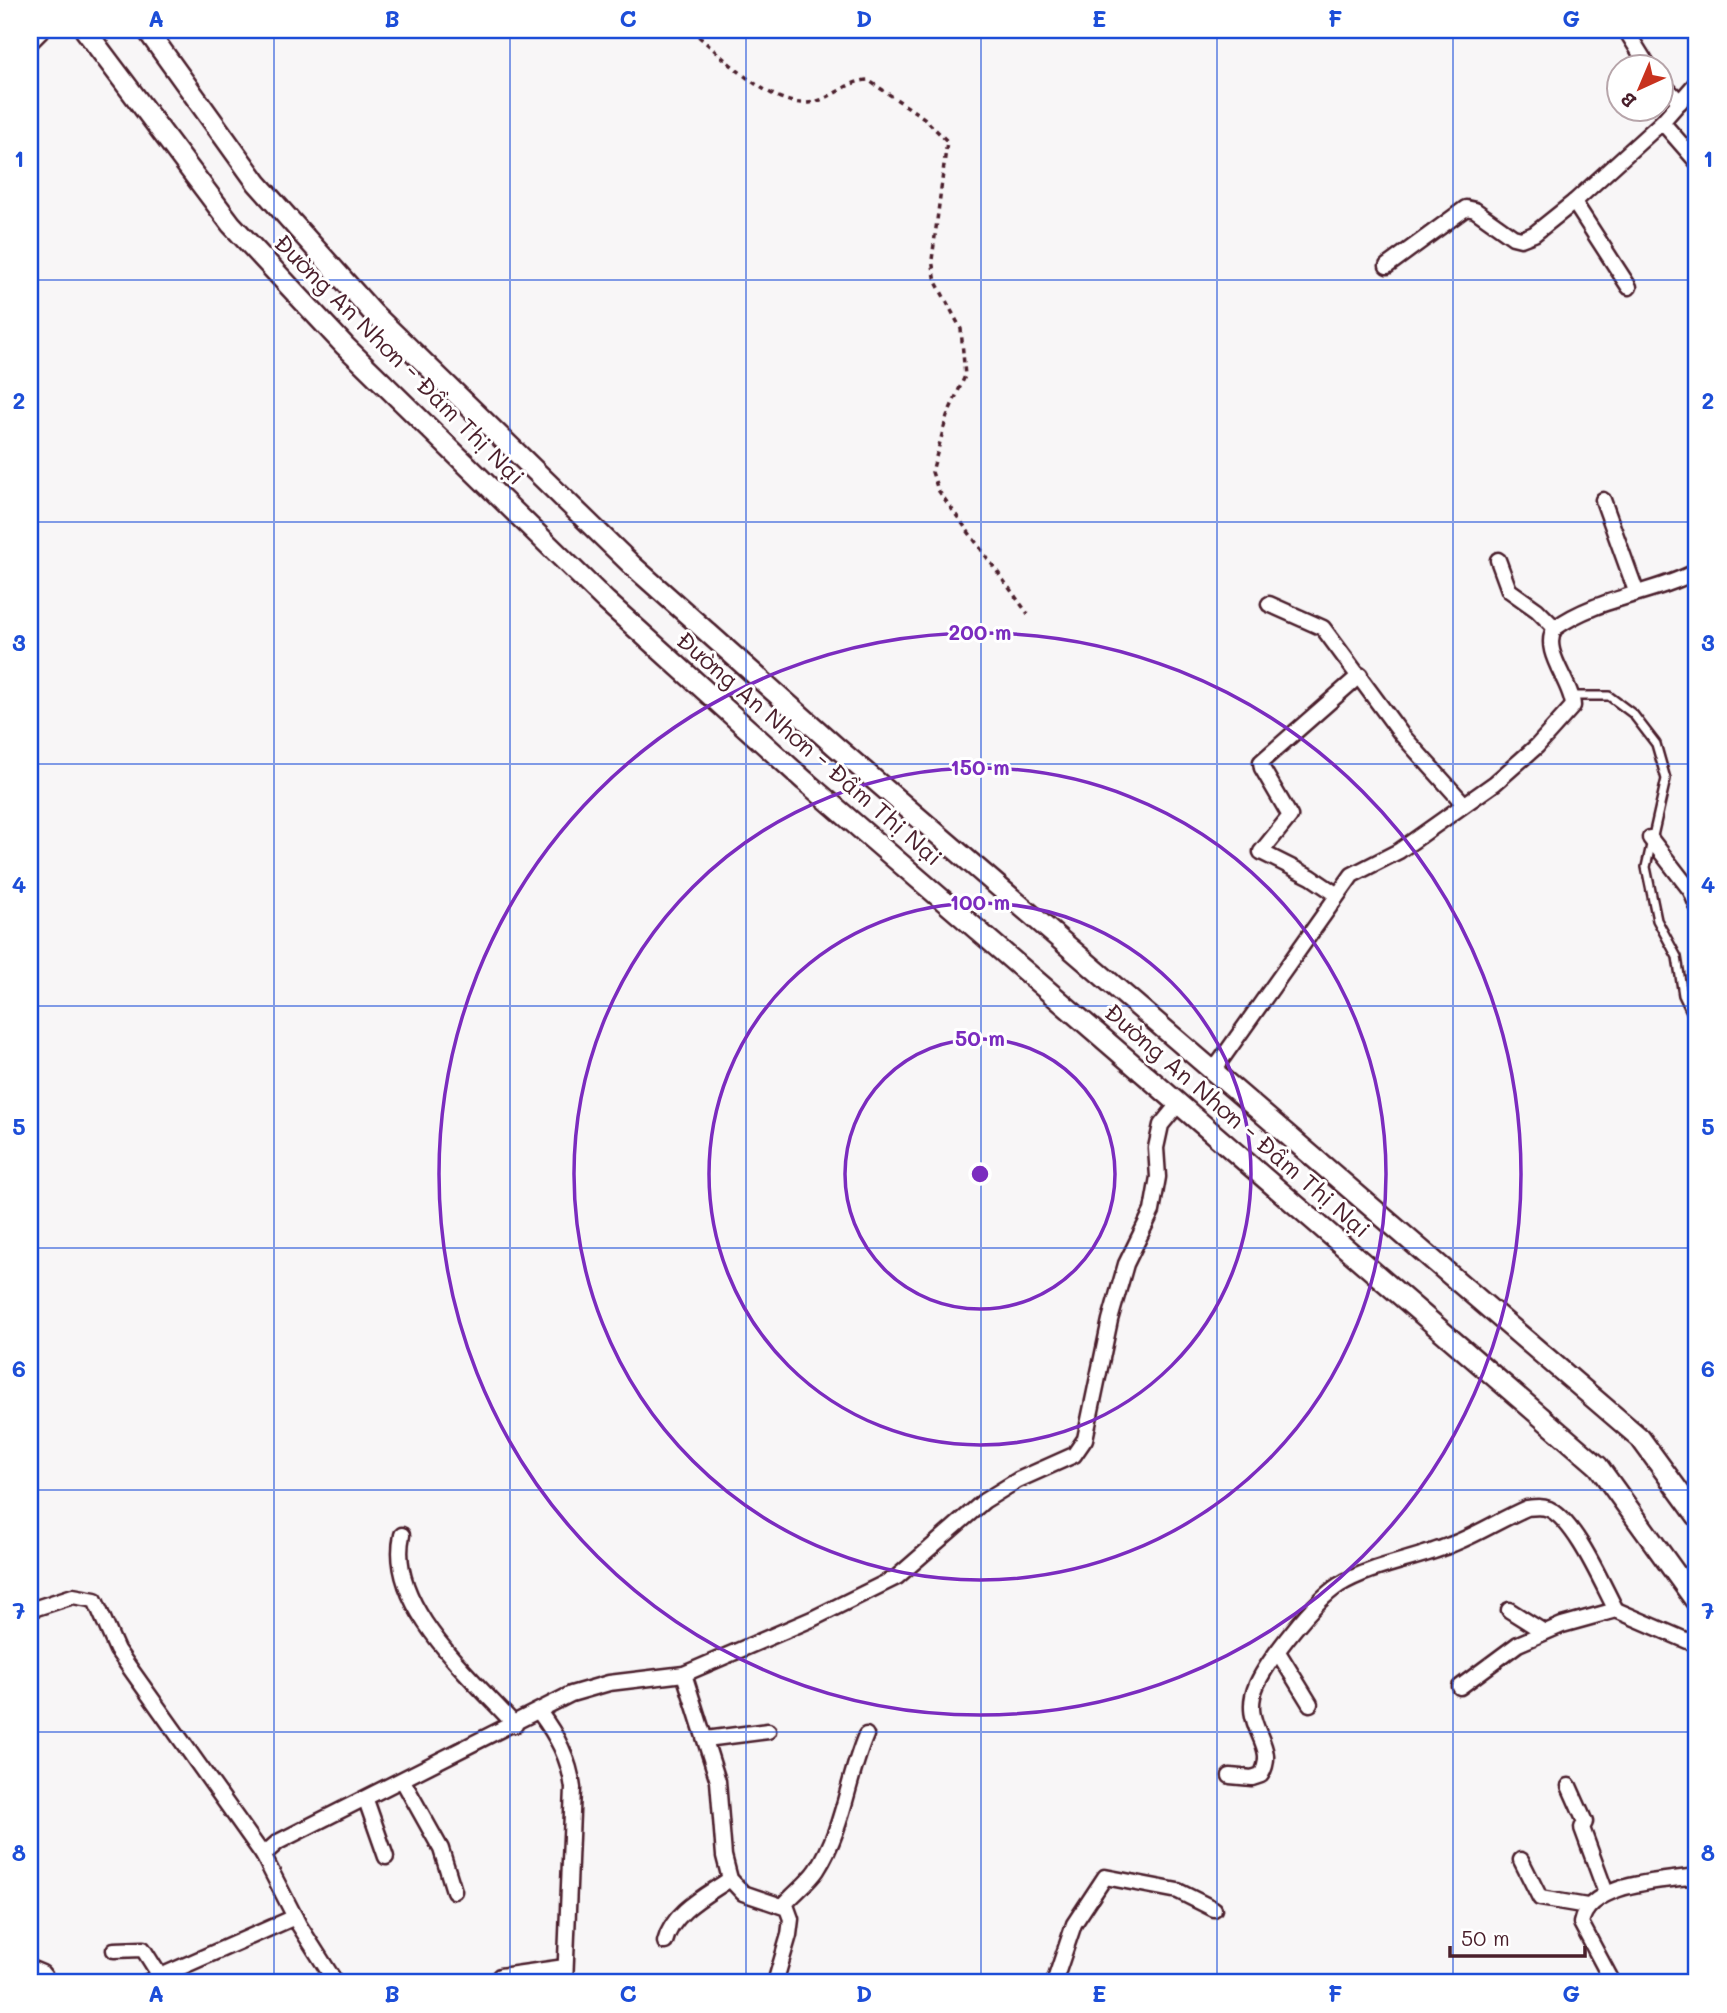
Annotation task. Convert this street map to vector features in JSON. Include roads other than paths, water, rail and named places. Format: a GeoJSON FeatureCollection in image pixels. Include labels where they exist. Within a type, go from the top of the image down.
{"type":"FeatureCollection","features":[{"type":"Feature","properties":{"kind":"main road"},"geometry":{"type":"LineString","coordinates":[[30,39],[39,30]]}},
{"type":"Feature","properties":{"kind":"main road","name":"Đường An Nhơn - Đầm Thị Nại"},"geometry":{"type":"LineString","coordinates":[[85,30],[231,223],[345,346],[567,564],[805,781],[1598,1466],[1697,1603]]}},
{"type":"Feature","properties":{"kind":"main road","name":"Đường An Nhơn - Đầm Thị Nại"},"geometry":{"type":"LineString","coordinates":[[147,30],[257,183],[393,332],[633,566],[835,746],[1640,1438],[1697,1516]]}},
{"type":"Feature","properties":{"kind":"street"},"geometry":{"type":"LineString","coordinates":[[1627,32],[1639,52]]}},
{"type":"Feature","properties":{"kind":"street"},"geometry":{"type":"LineString","coordinates":[[1674,109],[1697,82]]}},
{"type":"Feature","properties":{"kind":"street"},"geometry":{"type":"LineString","coordinates":[[1674,95],[1680,102]]}},
{"type":"Feature","properties":{"kind":"street"},"geometry":{"type":"LineString","coordinates":[[1387,266],[1466,208],[1475,210],[1513,237],[1521,239],[1534,234],[1574,202],[1662,122],[1697,162]]}},
{"type":"Feature","properties":{"kind":"street"},"geometry":{"type":"LineString","coordinates":[[1574,202],[1629,287]]}},
{"type":"Feature","properties":{"kind":"street"},"geometry":{"type":"LineString","coordinates":[[1603,500],[1636,591]]}},
{"type":"Feature","properties":{"kind":"street"},"geometry":{"type":"LineString","coordinates":[[1498,560],[1508,590],[1537,610],[1555,628]]}},
{"type":"Feature","properties":{"kind":"street"},"geometry":{"type":"LineString","coordinates":[[1214,1070],[1352,875],[1399,851],[1530,754],[1573,706],[1573,696],[1557,664],[1552,641],[1555,628],[1589,609],[1636,591],[1667,585],[1697,571]]}},
{"type":"Feature","properties":{"kind":"street"},"geometry":{"type":"LineString","coordinates":[[1269,604],[1323,628],[1402,735],[1464,804]]}},
{"type":"Feature","properties":{"kind":"street"},"geometry":{"type":"LineString","coordinates":[[1336,894],[1311,877],[1261,852],[1290,816],[1261,762],[1360,676]]}},
{"type":"Feature","properties":{"kind":"street"},"geometry":{"type":"LineString","coordinates":[[1650,838],[1692,891],[1697,905]]}},
{"type":"Feature","properties":{"kind":"street"},"geometry":{"type":"LineString","coordinates":[[263,1855],[278,1842],[540,1713],[571,1695],[609,1683],[684,1674],[812,1619],[897,1577],[984,1501],[1018,1480],[1074,1455],[1085,1439],[1110,1320],[1126,1264],[1152,1211],[1158,1177],[1156,1148],[1161,1125],[1179,1103]]}},
{"type":"Feature","properties":{"kind":"street"},"geometry":{"type":"LineString","coordinates":[[1230,1776],[1252,1778],[1261,1775],[1265,1768],[1266,1752],[1251,1718],[1251,1702],[1257,1685],[1291,1633],[1338,1586],[1364,1574],[1450,1546],[1527,1508],[1547,1508],[1562,1520],[1592,1564],[1616,1610],[1697,1645]]}},
{"type":"Feature","properties":{"kind":"street"},"geometry":{"type":"LineString","coordinates":[[402,1535],[398,1554],[409,1589],[433,1635],[515,1725]]}},
{"type":"Feature","properties":{"kind":"street"},"geometry":{"type":"LineString","coordinates":[[30,1610],[73,1596],[95,1600],[117,1650],[263,1855],[295,1917],[336,1983]]}},
{"type":"Feature","properties":{"kind":"street"},"geometry":{"type":"LineString","coordinates":[[1509,1610],[1544,1632]]}},
{"type":"Feature","properties":{"kind":"street"},"geometry":{"type":"LineString","coordinates":[[1460,1687],[1518,1644],[1544,1632],[1616,1610]]}},
{"type":"Feature","properties":{"kind":"street"},"geometry":{"type":"LineString","coordinates":[[1278,1652],[1310,1704]]}},
{"type":"Feature","properties":{"kind":"street"},"geometry":{"type":"LineString","coordinates":[[684,1674],[718,1782],[724,1856],[730,1879],[743,1893],[783,1906],[791,1919],[775,1983]]}},
{"type":"Feature","properties":{"kind":"street"},"geometry":{"type":"LineString","coordinates":[[540,1713],[557,1735],[570,1768],[573,1788],[565,1983]]}},
{"type":"Feature","properties":{"kind":"street"},"geometry":{"type":"LineString","coordinates":[[706,1739],[768,1731]]}},
{"type":"Feature","properties":{"kind":"street"},"geometry":{"type":"LineString","coordinates":[[783,1906],[815,1872],[825,1855],[844,1812],[854,1762],[866,1735]]}},
{"type":"Feature","properties":{"kind":"street"},"geometry":{"type":"LineString","coordinates":[[404,1781],[441,1849],[454,1891]]}},
{"type":"Feature","properties":{"kind":"street"},"geometry":{"type":"LineString","coordinates":[[1569,1786],[1585,1822],[1582,1828],[1606,1893]]}},
{"type":"Feature","properties":{"kind":"street"},"geometry":{"type":"LineString","coordinates":[[366,1800],[386,1857]]}},
{"type":"Feature","properties":{"kind":"street"},"geometry":{"type":"LineString","coordinates":[[1521,1860],[1540,1898],[1587,1906]]}},
{"type":"Feature","properties":{"kind":"street"},"geometry":{"type":"LineString","coordinates":[[1612,1983],[1581,1923],[1587,1906],[1596,1897],[1606,1893],[1697,1876]]}},
{"type":"Feature","properties":{"kind":"street"},"geometry":{"type":"LineString","coordinates":[[1054,1983],[1074,1924],[1105,1877],[1178,1891],[1214,1909]]}},
{"type":"Feature","properties":{"kind":"street"},"geometry":{"type":"LineString","coordinates":[[665,1942],[672,1924],[685,1911],[730,1879]]}},
{"type":"Feature","properties":{"kind":"street"},"geometry":{"type":"LineString","coordinates":[[145,1983],[295,1917]]}},
{"type":"Feature","properties":{"kind":"street"},"geometry":{"type":"LineString","coordinates":[[114,1950],[143,1949],[160,1976]]}},
{"type":"Feature","properties":{"kind":"street"},"geometry":{"type":"LineString","coordinates":[[500,1976],[565,1966]]}},
{"type":"Feature","properties":{"kind":"street"},"geometry":{"type":"LineString","coordinates":[[30,1968],[42,1973],[50,1983]]}},
{"type":"Feature","properties":{"kind":"lane"},"geometry":{"type":"LineString","coordinates":[[1573,696],[1609,696],[1633,714],[1656,744],[1666,779],[1650,838],[1646,867],[1657,920],[1677,957],[1683,995],[1697,1024]]}}]}
